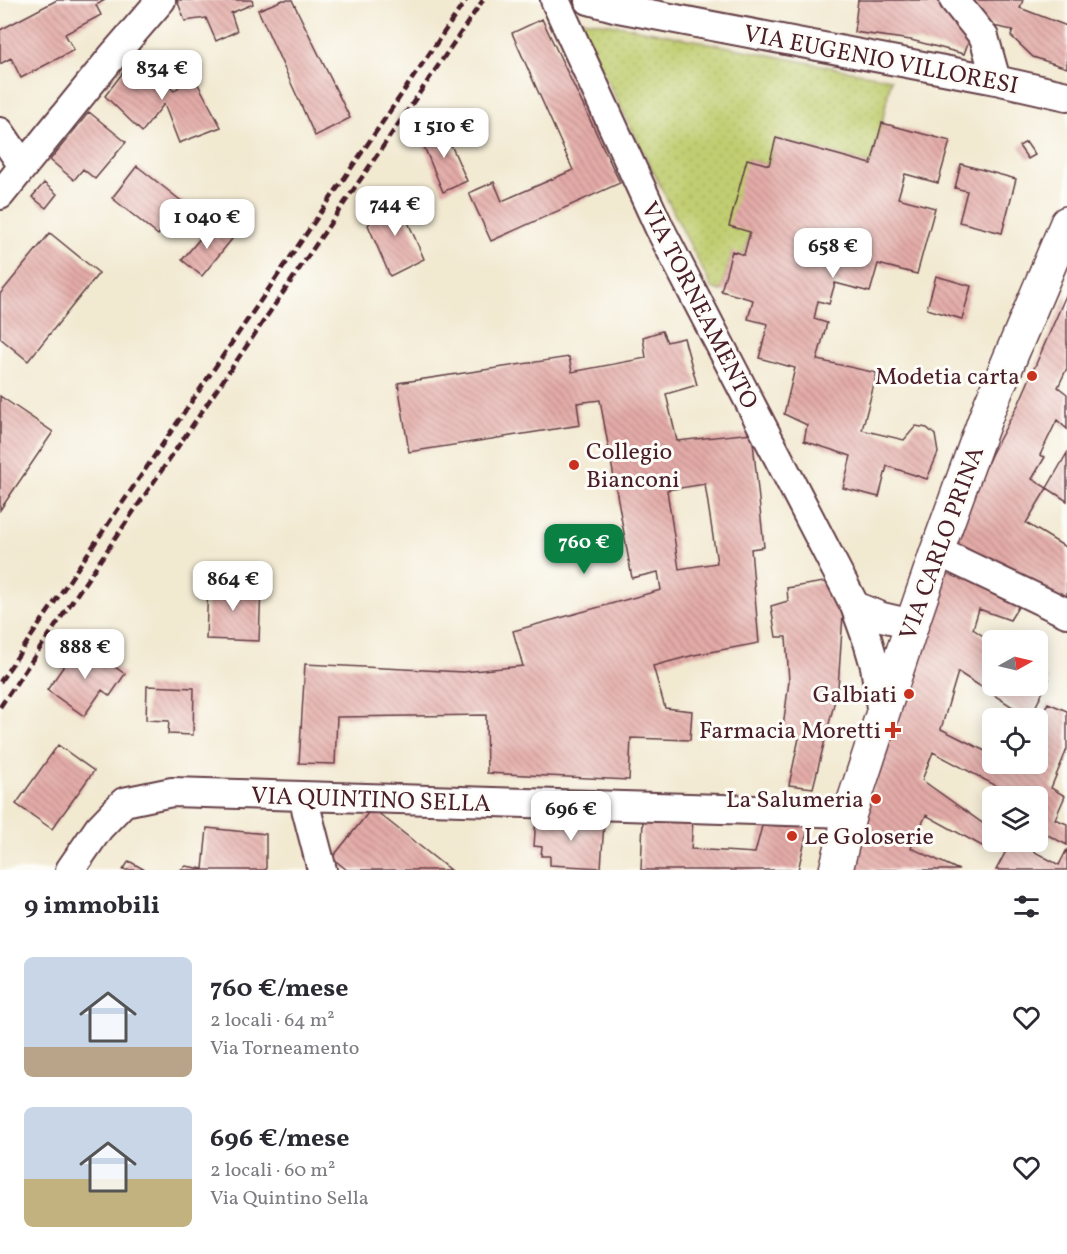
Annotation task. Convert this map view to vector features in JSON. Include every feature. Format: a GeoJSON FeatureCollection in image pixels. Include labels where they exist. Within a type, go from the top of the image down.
{"type":"FeatureCollection","features":[{"type":"Feature","properties":{"kind":"street"},"geometry":{"type":"LineString","coordinates":[[0,195],[161,0]]}},
{"type":"Feature","properties":{"kind":"street","name":"VIA TORNEAMENTO"},"geometry":{"type":"LineString","coordinates":[[555,0],[658,227],[855,606],[875,666],[882,715]]}},
{"type":"Feature","properties":{"kind":"street","name":"VIA EUGENIO VILLORESI"},"geometry":{"type":"LineString","coordinates":[[589,0],[629,10],[996,80],[1067,96]]}},
{"type":"Feature","properties":{"kind":"street"},"geometry":{"type":"LineString","coordinates":[[954,0],[984,37],[996,80]]}},
{"type":"Feature","properties":{"kind":"street"},"geometry":{"type":"LineString","coordinates":[[0,132],[23,166]]}},
{"type":"Feature","properties":{"kind":"street","name":"VIA CARLO PRINA"},"geometry":{"type":"LineString","coordinates":[[836,870],[850,813],[937,551],[989,408],[1067,223]]}},
{"type":"Feature","properties":{"kind":"street"},"geometry":{"type":"LineString","coordinates":[[937,551],[1067,614]]}},
{"type":"Feature","properties":{"kind":"street"},"geometry":{"type":"LineString","coordinates":[[855,606],[882,617],[912,624]]}},
{"type":"Feature","properties":{"kind":"street","name":"VIA QUINTINO SELLA"},"geometry":{"type":"LineString","coordinates":[[70,870],[99,828],[124,802],[172,792],[850,813]]}},
{"type":"Feature","properties":{"kind":"street"},"geometry":{"type":"LineString","coordinates":[[303,797],[322,870]]}},
{"type":"Feature","properties":{"kind":"green space"},"geometry":{"type":"Polygon","coordinates":[[[576,19],[623,26],[891,79],[871,164],[776,139],[769,165],[747,159],[750,232],[744,255],[732,252],[721,291],[712,288],[576,19]]]}},
{"type":"Feature","properties":{"kind":"building"},"geometry":{"type":"Polygon","coordinates":[[[57,0],[105,0],[96,5],[101,15],[65,34],[74,50],[21,78],[11,58],[0,64],[0,30],[57,0]]]}},
{"type":"Feature","properties":{"kind":"building"},"geometry":{"type":"Polygon","coordinates":[[[177,0],[252,0],[253,4],[231,13],[237,31],[216,41],[206,18],[185,21],[177,0]]]}},
{"type":"Feature","properties":{"kind":"building"},"geometry":{"type":"Polygon","coordinates":[[[283,0],[292,0],[350,118],[315,136],[258,10],[283,0]]]}},
{"type":"Feature","properties":{"kind":"building"},"geometry":{"type":"Polygon","coordinates":[[[858,0],[942,0],[971,34],[964,54],[911,40],[854,32],[858,0]]]}},
{"type":"Feature","properties":{"kind":"building"},"geometry":{"type":"Polygon","coordinates":[[[963,0],[1023,0],[1020,8],[1067,26],[1067,68],[1033,57],[1011,36],[1013,30],[983,24],[963,0]]]}},
{"type":"Feature","properties":{"kind":"building"},"geometry":{"type":"Polygon","coordinates":[[[542,19],[620,183],[491,241],[469,193],[494,182],[502,201],[573,170],[512,33],[542,19]]]}},
{"type":"Feature","properties":{"kind":"building"},"geometry":{"type":"Polygon","coordinates":[[[137,54],[174,91],[193,75],[221,127],[179,143],[164,104],[142,132],[105,96],[137,54]]]}},
{"type":"Feature","properties":{"kind":"building"},"geometry":{"type":"Polygon","coordinates":[[[89,112],[126,142],[95,179],[83,169],[74,180],[50,160],[89,112]]]}},
{"type":"Feature","properties":{"kind":"building"},"geometry":{"type":"Polygon","coordinates":[[[440,120],[467,181],[443,192],[423,144],[440,120]]]}},
{"type":"Feature","properties":{"kind":"building"},"geometry":{"type":"Polygon","coordinates":[[[882,123],[950,141],[938,183],[905,174],[898,198],[935,208],[917,274],[878,264],[870,292],[835,283],[829,304],[818,301],[814,319],[827,323],[817,360],[877,373],[862,430],[904,440],[916,426],[927,428],[935,435],[938,453],[927,479],[887,466],[879,497],[843,488],[851,456],[804,441],[807,425],[784,414],[795,368],[759,358],[768,324],[748,319],[753,300],[721,291],[732,251],[744,255],[750,232],[729,226],[747,159],[769,165],[776,138],[871,164],[882,123]]]}},
{"type":"Feature","properties":{"kind":"building"},"geometry":{"type":"Polygon","coordinates":[[[1026,142],[1035,155],[1028,159],[1019,146],[1026,142]]]}},
{"type":"Feature","properties":{"kind":"building"},"geometry":{"type":"Polygon","coordinates":[[[961,164],[1016,179],[1002,233],[959,222],[967,191],[955,188],[961,164]]]}},
{"type":"Feature","properties":{"kind":"building"},"geometry":{"type":"Polygon","coordinates":[[[137,166],[184,203],[158,235],[112,198],[137,166]]]}},
{"type":"Feature","properties":{"kind":"building"},"geometry":{"type":"Polygon","coordinates":[[[44,183],[57,194],[46,208],[32,197],[44,183]]]}},
{"type":"Feature","properties":{"kind":"building"},"geometry":{"type":"Polygon","coordinates":[[[395,192],[424,259],[390,276],[368,225],[395,192]]]}},
{"type":"Feature","properties":{"kind":"building"},"geometry":{"type":"Polygon","coordinates":[[[213,223],[232,239],[202,276],[182,260],[213,223]]]}},
{"type":"Feature","properties":{"kind":"building"},"geometry":{"type":"Polygon","coordinates":[[[50,233],[99,273],[28,361],[0,338],[0,294],[50,233]]]}},
{"type":"Feature","properties":{"kind":"building"},"geometry":{"type":"Polygon","coordinates":[[[936,276],[971,286],[962,319],[927,309],[936,276]]]}},
{"type":"Feature","properties":{"kind":"building"},"geometry":{"type":"Polygon","coordinates":[[[1067,293],[1067,368],[1058,387],[1067,394],[1067,429],[1057,420],[1040,455],[1045,457],[1032,479],[1047,488],[1026,523],[1067,548],[1067,603],[950,546],[992,453],[1019,403],[1067,293]]]}},
{"type":"Feature","properties":{"kind":"building"},"geometry":{"type":"Polygon","coordinates":[[[662,331],[667,342],[684,338],[697,385],[666,394],[677,441],[752,433],[764,547],[751,549],[759,643],[694,655],[653,666],[665,708],[692,711],[690,740],[631,738],[629,780],[487,773],[486,715],[337,717],[335,764],[299,763],[305,664],[463,672],[523,666],[513,631],[661,590],[658,572],[632,578],[600,400],[577,403],[580,425],[409,452],[398,383],[569,357],[572,372],[646,358],[643,337],[662,331]],[[705,484],[667,490],[679,569],[717,563],[705,484]]]}},
{"type":"Feature","properties":{"kind":"building"},"geometry":{"type":"Polygon","coordinates":[[[0,396],[53,432],[0,510],[0,396]]]}},
{"type":"Feature","properties":{"kind":"building"},"geometry":{"type":"Polygon","coordinates":[[[1067,453],[1067,501],[1047,488],[1067,453]]]}},
{"type":"Feature","properties":{"kind":"building"},"geometry":{"type":"Polygon","coordinates":[[[942,561],[1023,599],[1010,620],[979,609],[973,629],[982,635],[982,687],[958,672],[941,729],[982,750],[982,774],[1048,774],[1048,708],[1045,708],[1048,703],[1067,711],[1067,749],[1051,788],[1065,796],[1055,819],[1067,824],[1067,845],[1048,835],[1048,786],[996,786],[933,752],[922,780],[982,823],[982,846],[926,815],[911,848],[959,870],[848,870],[942,561]]]}},
{"type":"Feature","properties":{"kind":"building"},"geometry":{"type":"Polygon","coordinates":[[[836,580],[843,614],[838,688],[813,788],[789,785],[799,738],[782,735],[789,681],[786,637],[776,637],[771,606],[788,601],[787,588],[836,580]]]}},
{"type":"Feature","properties":{"kind":"building"},"geometry":{"type":"Polygon","coordinates":[[[208,583],[261,586],[259,641],[206,639],[208,583]]]}},
{"type":"Feature","properties":{"kind":"building"},"geometry":{"type":"Polygon","coordinates":[[[80,643],[125,674],[110,696],[102,690],[84,716],[47,690],[80,643]]]}},
{"type":"Feature","properties":{"kind":"building"},"geometry":{"type":"Polygon","coordinates":[[[147,686],[194,688],[193,735],[168,734],[169,721],[146,720],[147,686]]]}},
{"type":"Feature","properties":{"kind":"building"},"geometry":{"type":"Polygon","coordinates":[[[996,696],[1041,696],[1035,708],[1014,708],[996,696]]]}},
{"type":"Feature","properties":{"kind":"building"},"geometry":{"type":"Polygon","coordinates":[[[58,745],[94,771],[52,829],[16,804],[58,745]]]}},
{"type":"Feature","properties":{"kind":"building"},"geometry":{"type":"Polygon","coordinates":[[[372,808],[450,870],[347,870],[332,858],[372,808]]]}},
{"type":"Feature","properties":{"kind":"building"},"geometry":{"type":"Polygon","coordinates":[[[536,818],[604,822],[601,868],[550,865],[550,856],[541,856],[542,847],[534,846],[536,818]]]}},
{"type":"Feature","properties":{"kind":"building"},"geometry":{"type":"Polygon","coordinates":[[[643,820],[693,820],[691,849],[755,853],[763,822],[809,824],[798,870],[641,870],[643,820]]]}},
{"type":"Feature","properties":{"kind":"building"},"geometry":{"type":"Polygon","coordinates":[[[207,828],[266,834],[266,870],[180,870],[186,866],[203,869],[207,828]]]}},
{"type":"Feature","properties":{"kind":"building"},"geometry":{"type":"Polygon","coordinates":[[[1067,849],[1067,870],[996,870],[1005,852],[1035,852],[1059,865],[1067,849]]]}},
{"type":"Feature","properties":{"kind":"building"},"geometry":{"type":"Polygon","coordinates":[[[129,861],[145,870],[123,870],[129,861]]]}},
{"type":"Feature","properties":{"kind":"railway"},"geometry":{"type":"LineString","coordinates":[[0,682],[466,0]]}},
{"type":"Feature","properties":{"kind":"railway"},"geometry":{"type":"LineString","coordinates":[[0,707],[483,0]]}},
{"type":"Feature","properties":{"kind":"place","name":"Modetia carta"},"geometry":{"type":"Point","coordinates":[1032,376]}},
{"type":"Feature","properties":{"kind":"place","name":"Collegio Bianconi"},"geometry":{"type":"Point","coordinates":[574,465]}},
{"type":"Feature","properties":{"kind":"place","name":"Galbiati"},"geometry":{"type":"Point","coordinates":[909,694]}},
{"type":"Feature","properties":{"kind":"place","name":"Farmacia Moretti"},"geometry":{"type":"Point","coordinates":[893,730]}},
{"type":"Feature","properties":{"kind":"place","name":"La Salumeria"},"geometry":{"type":"Point","coordinates":[876,799]}},
{"type":"Feature","properties":{"kind":"place","name":"Le Goloserie"},"geometry":{"type":"Point","coordinates":[792,836]}}]}
